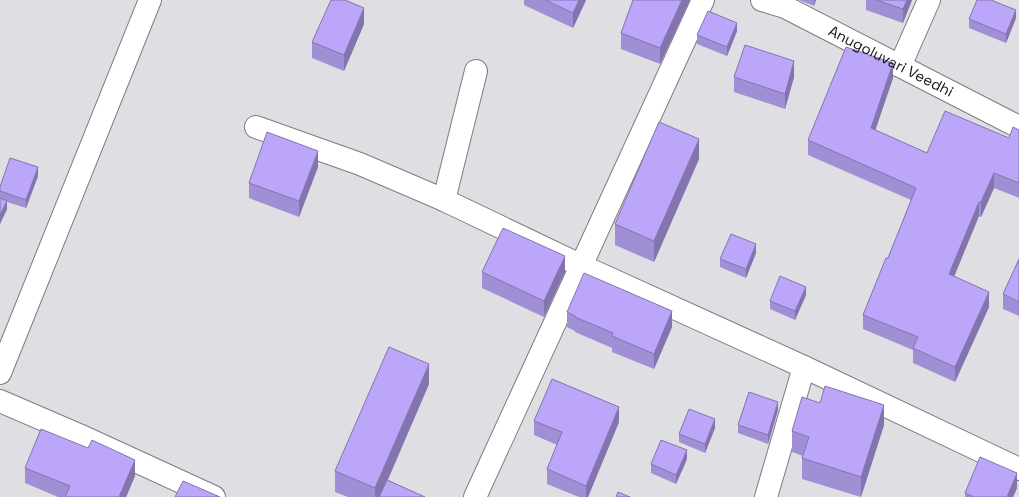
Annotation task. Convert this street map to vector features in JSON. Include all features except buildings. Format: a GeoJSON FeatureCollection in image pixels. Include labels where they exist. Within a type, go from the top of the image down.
{"type":"FeatureCollection","features":[{"type":"Feature","properties":{"kind":"street"},"geometry":{"type":"LineString","coordinates":[[0,373],[150,0]]}},
{"type":"Feature","properties":{"kind":"street"},"geometry":{"type":"LineString","coordinates":[[475,497],[703,0]]}},
{"type":"Feature","properties":{"kind":"street","name":"Anugoluvari Veedhi"},"geometry":{"type":"LineString","coordinates":[[762,0],[785,7],[1019,127]]}},
{"type":"Feature","properties":{"kind":"street"},"geometry":{"type":"LineString","coordinates":[[900,66],[929,0]]}},
{"type":"Feature","properties":{"kind":"street"},"geometry":{"type":"LineString","coordinates":[[444,200],[476,71]]}},
{"type":"Feature","properties":{"kind":"street"},"geometry":{"type":"LineString","coordinates":[[256,128],[360,164],[444,200],[582,266],[804,366],[1019,469]]}},
{"type":"Feature","properties":{"kind":"street"},"geometry":{"type":"LineString","coordinates":[[766,497],[804,366]]}},
{"type":"Feature","properties":{"kind":"street"},"geometry":{"type":"LineString","coordinates":[[0,401],[79,435],[214,497]]}}]}
